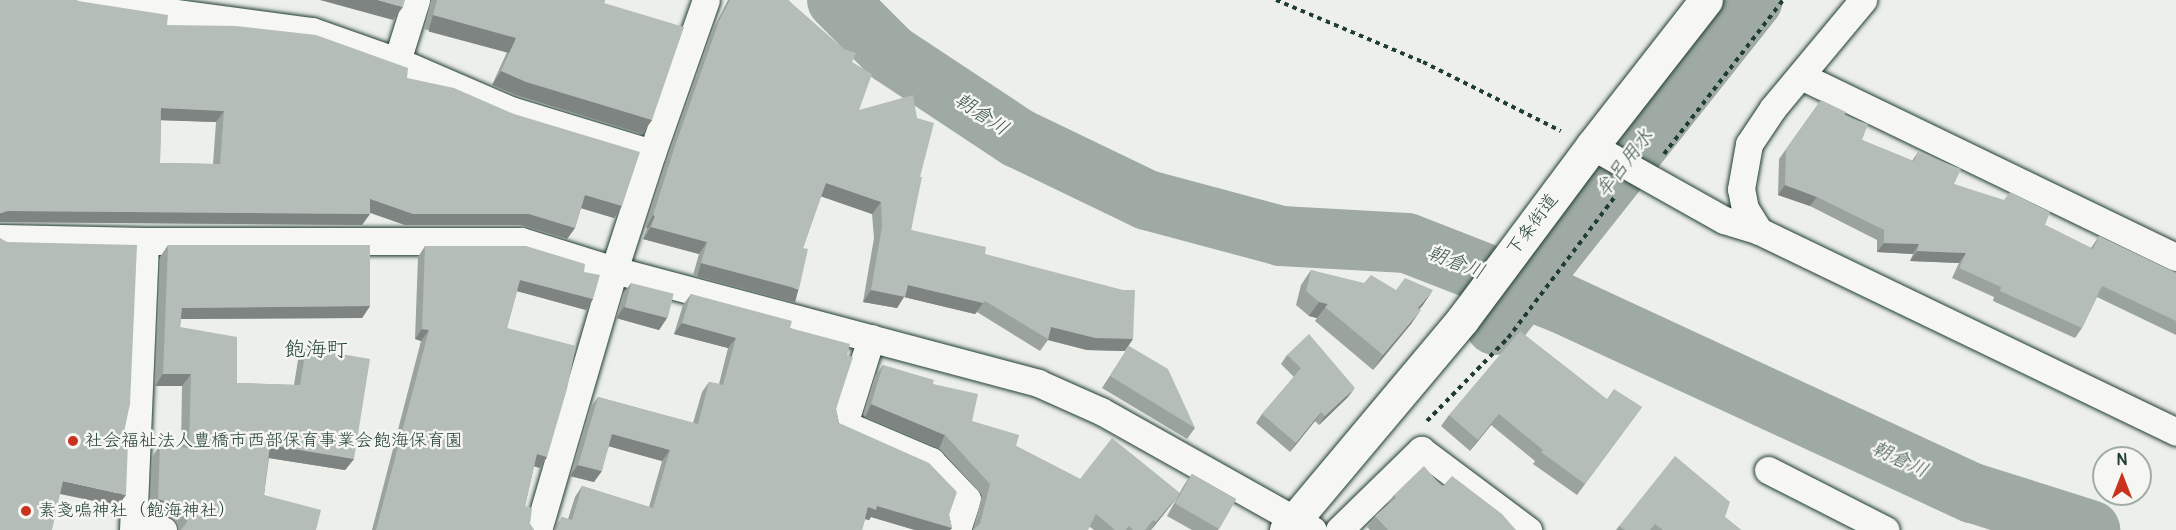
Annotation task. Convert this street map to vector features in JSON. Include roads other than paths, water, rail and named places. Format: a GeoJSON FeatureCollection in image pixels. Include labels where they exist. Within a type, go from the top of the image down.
{"type":"FeatureCollection","features":[{"type":"Feature","properties":{"kind":"main road","name":"下条街道"},"geometry":{"type":"LineString","coordinates":[[1298,527],[1463,319],[1706,0]]}},
{"type":"Feature","properties":{"kind":"street"},"geometry":{"type":"LineString","coordinates":[[79,0],[145,4],[312,31],[398,61],[511,110],[652,153]]}},
{"type":"Feature","properties":{"kind":"street"},"geometry":{"type":"LineString","coordinates":[[398,61],[416,0]]}},
{"type":"Feature","properties":{"kind":"street"},"geometry":{"type":"LineString","coordinates":[[538,530],[614,270],[705,0]]}},
{"type":"Feature","properties":{"kind":"street"},"geometry":{"type":"LineString","coordinates":[[1759,231],[1745,209],[1741,189],[1749,144],[1773,108],[1863,0]]}},
{"type":"Feature","properties":{"kind":"street"},"geometry":{"type":"LineString","coordinates":[[1801,76],[2176,257]]}},
{"type":"Feature","properties":{"kind":"street"},"geometry":{"type":"LineString","coordinates":[[1593,147],[1724,220],[1759,231],[2176,432]]}},
{"type":"Feature","properties":{"kind":"street"},"geometry":{"type":"LineString","coordinates":[[0,238],[145,241],[521,241],[614,270],[1038,383],[1101,411],[1298,527]]}},
{"type":"Feature","properties":{"kind":"street"},"geometry":{"type":"LineString","coordinates":[[145,241],[134,527],[163,530]]}},
{"type":"Feature","properties":{"kind":"street"},"geometry":{"type":"LineString","coordinates":[[871,338],[844,424],[931,461],[967,499],[957,530]]}},
{"type":"Feature","properties":{"kind":"street"},"geometry":{"type":"LineString","coordinates":[[1339,530],[1421,450],[1528,530]]}},
{"type":"Feature","properties":{"kind":"street"},"geometry":{"type":"LineString","coordinates":[[1768,470],[1886,530]]}},
{"type":"Feature","properties":{"kind":"waterway","name":"朝倉川"},"geometry":{"type":"LineString","coordinates":[[837,0],[891,54],[1018,138],[1147,200],[1281,236],[1407,243],[1561,303],[1973,493],[2090,530]]}},
{"type":"Feature","properties":{"kind":"waterway","name":"牟呂用水"},"geometry":{"type":"LineString","coordinates":[[1495,325],[1753,0]]}},
{"type":"Feature","properties":{"kind":"place","name":"社会福祉法人豊橋市西部保育事業会飽海保育園"},"geometry":{"type":"Point","coordinates":[73,441]}},
{"type":"Feature","properties":{"kind":"place","name":"素戔嗚神社（飽海神社）"},"geometry":{"type":"Point","coordinates":[26,511]}},
{"type":"Feature","properties":{"kind":"district","name":"飽海町"},"geometry":{"type":"Point","coordinates":[316,350]}}]}
